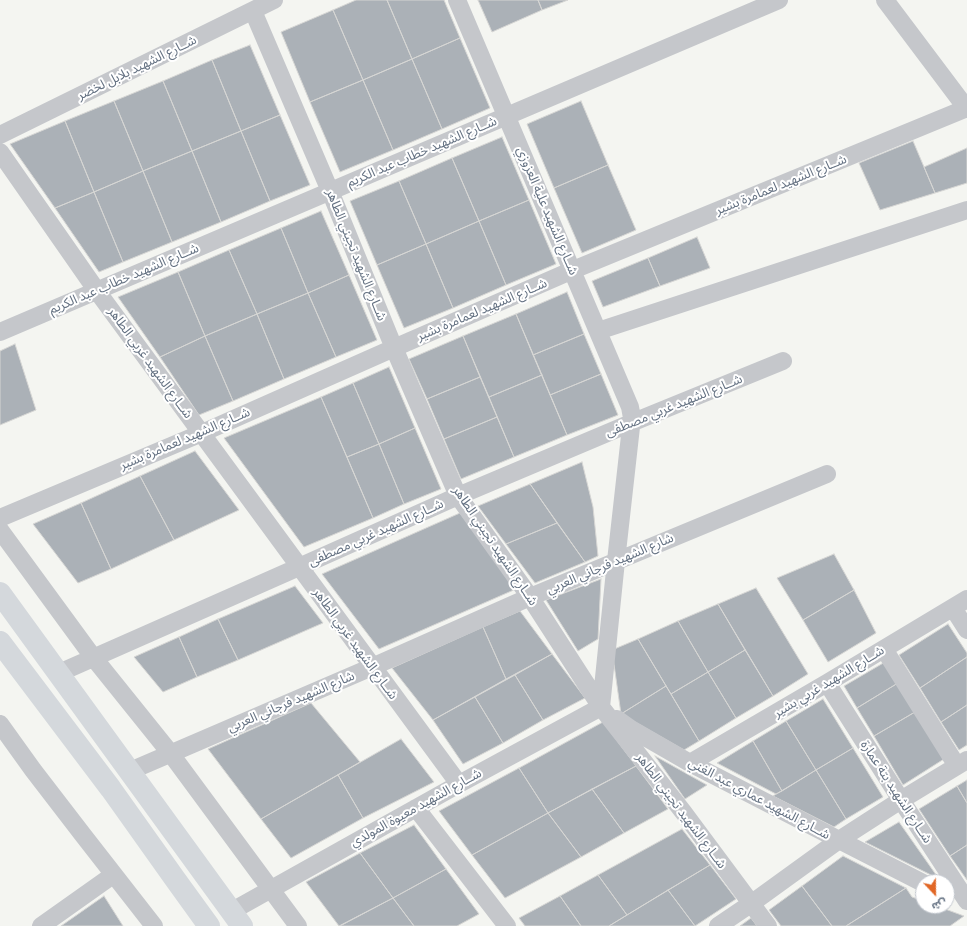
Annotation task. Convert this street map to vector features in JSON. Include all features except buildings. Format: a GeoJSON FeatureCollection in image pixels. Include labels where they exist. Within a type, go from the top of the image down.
{"type":"FeatureCollection","features":[{"type":"Feature","properties":{"kind":"highway"},"geometry":{"type":"LineString","coordinates":[[0,593],[237,919]]}},
{"type":"Feature","properties":{"kind":"highway"},"geometry":{"type":"LineString","coordinates":[[0,642],[111,789],[209,926]]}},
{"type":"Feature","properties":{"kind":"street","name":"شــارع الشهيد بلابل لخضر"},"geometry":{"type":"LineString","coordinates":[[0,135],[274,0]]}},
{"type":"Feature","properties":{"kind":"street","name":"شــارع الشهيد علية العزوزي"},"geometry":{"type":"LineString","coordinates":[[457,0],[630,407],[632,418],[601,707]]}},
{"type":"Feature","properties":{"kind":"street","name":"شــارع الشهيد خطاب عبد الكريم"},"geometry":{"type":"LineString","coordinates":[[0,332],[779,0]]}},
{"type":"Feature","properties":{"kind":"street"},"geometry":{"type":"LineString","coordinates":[[885,0],[967,109]]}},
{"type":"Feature","properties":{"kind":"street","name":"شــارع الشهيد تجيني الطاهر"},"geometry":{"type":"LineString","coordinates":[[253,11],[330,191],[394,348],[458,496],[530,597],[601,707],[684,813],[768,926]]}},
{"type":"Feature","properties":{"kind":"street","name":"شــارع الشهيد لعمامرة بشير"},"geometry":{"type":"LineString","coordinates":[[0,518],[202,433],[573,270],[967,109]]}},
{"type":"Feature","properties":{"kind":"street","name":"شــارع الشهيد غربي الطاهر"},"geometry":{"type":"LineString","coordinates":[[0,152],[97,291],[458,784]]}},
{"type":"Feature","properties":{"kind":"street"},"geometry":{"type":"LineString","coordinates":[[598,331],[967,210]]}},
{"type":"Feature","properties":{"kind":"street","name":"شــارع الشهيد غربي مصطفى"},"geometry":{"type":"LineString","coordinates":[[59,673],[299,568],[458,496],[783,361]]}},
{"type":"Feature","properties":{"kind":"street","name":"شارع الشهيد فرجاني العربي"},"geometry":{"type":"LineString","coordinates":[[130,771],[530,597],[827,474]]}},
{"type":"Feature","properties":{"kind":"street"},"geometry":{"type":"LineString","coordinates":[[0,530],[93,657],[171,754],[298,926]]}},
{"type":"Feature","properties":{"kind":"street"},"geometry":{"type":"LineString","coordinates":[[960,604],[967,630]]}},
{"type":"Feature","properties":{"kind":"street","name":"شــارع الشهيد غربي بشير"},"geometry":{"type":"LineString","coordinates":[[690,763],[960,604]]}},
{"type":"Feature","properties":{"kind":"street"},"geometry":{"type":"LineString","coordinates":[[718,926],[839,840],[962,763],[884,649]]}},
{"type":"Feature","properties":{"kind":"street","name":"شــارع الشهيد بتة عمارة"},"geometry":{"type":"LineString","coordinates":[[827,683],[967,901]]}},
{"type":"Feature","properties":{"kind":"street","name":"شــارع الشهيد عماري عبد الغني"},"geometry":{"type":"LineString","coordinates":[[601,707],[631,729],[690,763],[915,879]]}},
{"type":"Feature","properties":{"kind":"street","name":"شــارع الشهيد معيوة المولدي"},"geometry":{"type":"LineString","coordinates":[[237,919],[271,889],[458,784],[601,707]]}},
{"type":"Feature","properties":{"kind":"street"},"geometry":{"type":"LineString","coordinates":[[0,724],[113,875],[154,926]]}},
{"type":"Feature","properties":{"kind":"street"},"geometry":{"type":"LineString","coordinates":[[416,808],[506,926]]}},
{"type":"Feature","properties":{"kind":"street"},"geometry":{"type":"LineString","coordinates":[[41,926],[113,875]]}},
{"type":"Feature","properties":{"kind":"street"},"geometry":{"type":"LineString","coordinates":[[955,899],[967,905]]}}]}
